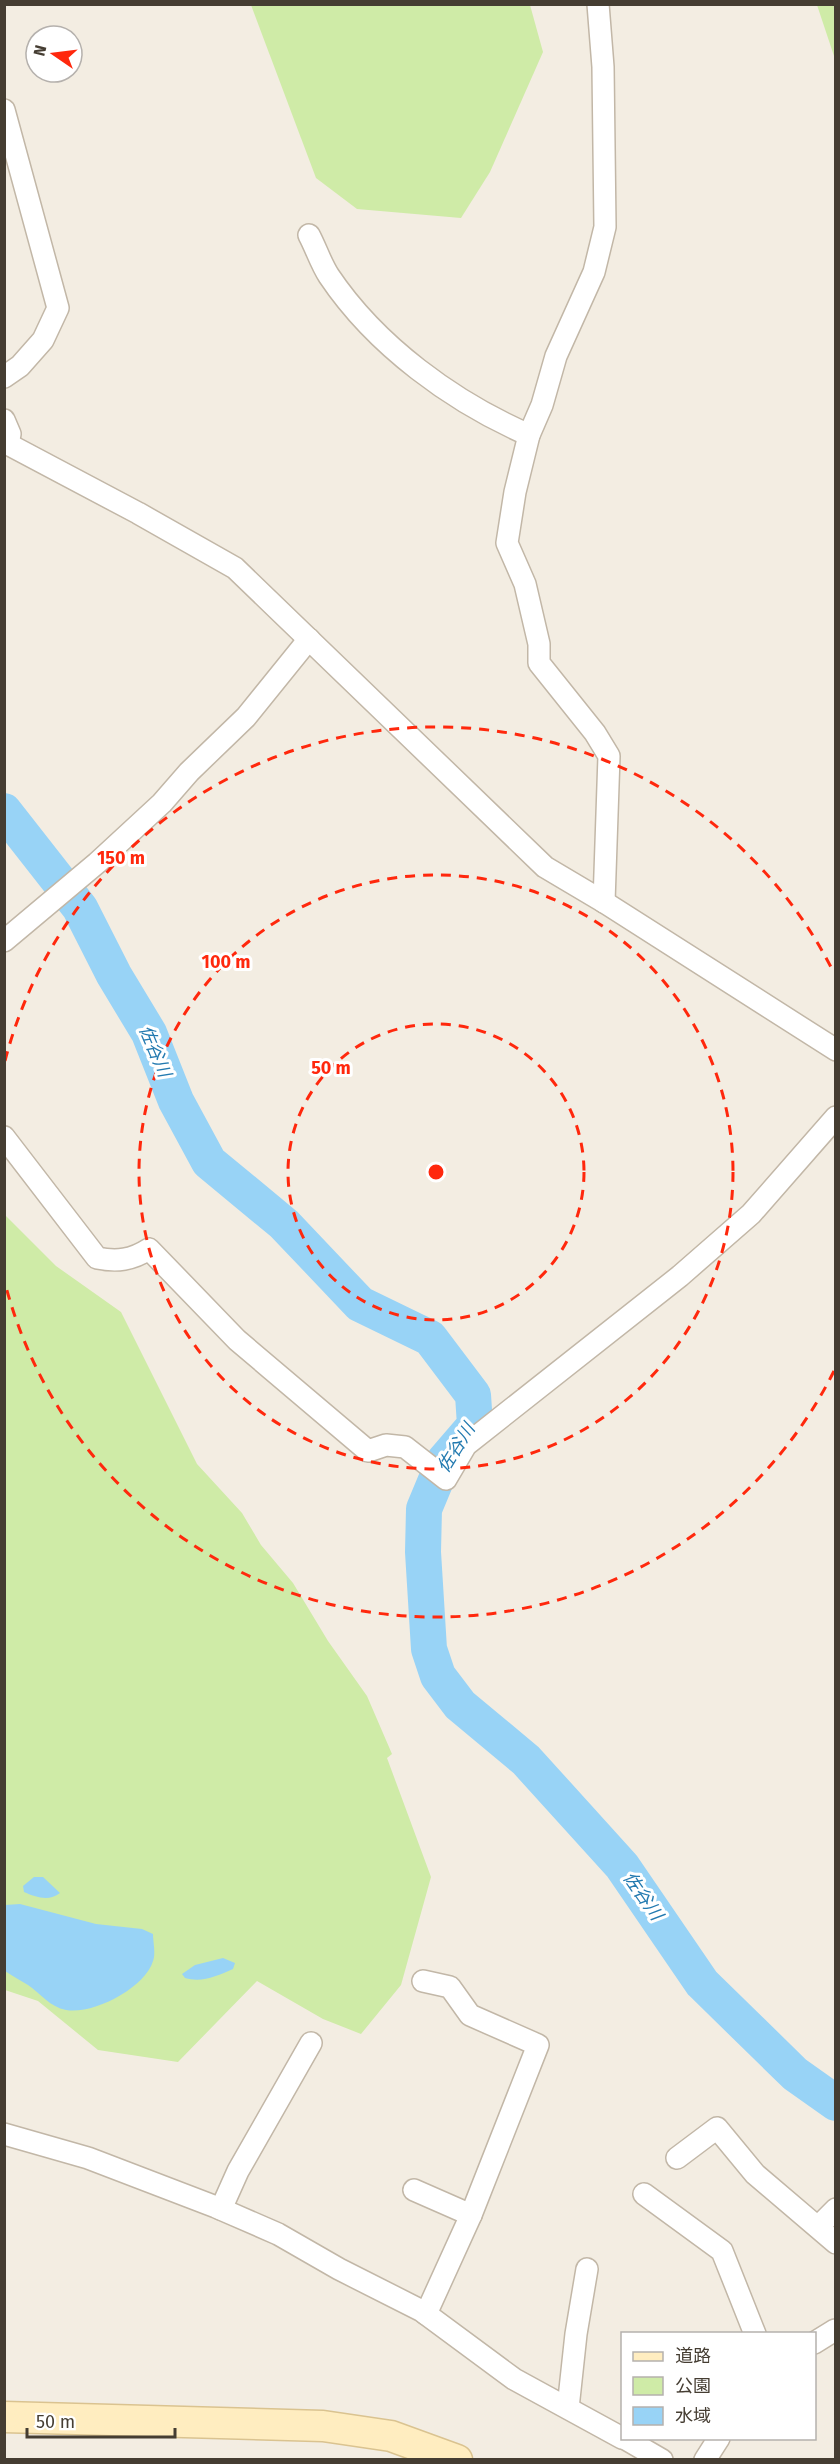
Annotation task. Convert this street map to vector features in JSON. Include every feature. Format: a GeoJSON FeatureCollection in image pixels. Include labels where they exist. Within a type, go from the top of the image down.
{"type":"FeatureCollection","features":[{"type":"Feature","properties":{"kind":"main road"},"geometry":{"type":"LineString","coordinates":[[4,2417],[323,2426],[391,2436],[457,2460]]}},
{"type":"Feature","properties":{"kind":"street"},"geometry":{"type":"LineString","coordinates":[[598,4],[603,66],[605,227],[594,272],[556,356],[542,405],[529,435],[515,492],[507,543],[525,584],[539,644],[539,663],[595,733],[609,756],[604,902]]}},
{"type":"Feature","properties":{"kind":"street"},"geometry":{"type":"LineString","coordinates":[[4,111],[58,308],[44,340],[21,366],[4,376]]}},
{"type":"Feature","properties":{"kind":"street"},"geometry":{"type":"LineString","coordinates":[[309,235],[328,275],[357,311],[401,354],[452,393],[505,425],[529,435]]}},
{"type":"Feature","properties":{"kind":"street"},"geometry":{"type":"LineString","coordinates":[[4,420],[10,434],[7,443],[235,568],[545,867],[836,1050]]}},
{"type":"Feature","properties":{"kind":"street"},"geometry":{"type":"LineString","coordinates":[[4,941],[97,863],[162,803],[189,771],[246,717],[309,639]]}},
{"type":"Feature","properties":{"kind":"street"},"geometry":{"type":"LineString","coordinates":[[4,1137],[97,1258],[112,1261],[136,1258],[149,1249],[237,1340],[368,1451],[386,1445],[405,1447],[446,1479],[466,1444],[680,1276],[752,1214],[836,1117]]}},
{"type":"Feature","properties":{"kind":"street"},"geometry":{"type":"LineString","coordinates":[[423,1981],[450,1987],[470,2015],[538,2045],[471,2215],[426,2314]]}},
{"type":"Feature","properties":{"kind":"street"},"geometry":{"type":"LineString","coordinates":[[221,2209],[238,2171],[311,2043]]}},
{"type":"Feature","properties":{"kind":"street"},"geometry":{"type":"LineString","coordinates":[[677,2158],[717,2128],[726,2135],[755,2174],[836,2243]]}},
{"type":"Feature","properties":{"kind":"street"},"geometry":{"type":"LineString","coordinates":[[4,2134],[88,2158],[221,2209],[278,2234],[426,2314],[514,2379],[621,2437]]}},
{"type":"Feature","properties":{"kind":"street"},"geometry":{"type":"LineString","coordinates":[[414,2190],[471,2215]]}},
{"type":"Feature","properties":{"kind":"street"},"geometry":{"type":"LineString","coordinates":[[644,2194],[722,2251],[754,2332]]}},
{"type":"Feature","properties":{"kind":"street"},"geometry":{"type":"LineString","coordinates":[[818,2227],[836,2209]]}},
{"type":"Feature","properties":{"kind":"street"},"geometry":{"type":"LineString","coordinates":[[568,2408],[576,2334],[587,2269]]}},
{"type":"Feature","properties":{"kind":"street"},"geometry":{"type":"LineString","coordinates":[[816,2342],[835,2330]]}},
{"type":"Feature","properties":{"kind":"street"},"geometry":{"type":"LineString","coordinates":[[626,2440],[655,2458]]}},
{"type":"Feature","properties":{"kind":"street"},"geometry":{"type":"LineString","coordinates":[[705,2460],[718,2440]]}},
{"type":"Feature","properties":{"kind":"green space"},"geometry":{"type":"Polygon","coordinates":[[[251,5],[530,5],[543,52],[490,172],[461,218],[357,209],[316,178],[251,5]]]}},
{"type":"Feature","properties":{"kind":"green space"},"geometry":{"type":"Polygon","coordinates":[[[817,5],[835,5],[835,59],[817,5]]]}},
{"type":"Feature","properties":{"kind":"green space"},"geometry":{"type":"Polygon","coordinates":[[[4,1214],[56,1266],[121,1312],[197,1464],[242,1513],[261,1545],[293,1583],[328,1641],[367,1696],[392,1754],[387,1758],[431,1877],[401,1985],[361,2034],[323,2019],[257,1981],[178,2062],[98,2050],[38,2001],[5,1990],[4,1214]]]}},
{"type":"Feature","properties":{"kind":"water"},"geometry":{"type":"Polygon","coordinates":[[[34,1877],[43,1877],[60,1893],[47,1898],[24,1892],[23,1886],[34,1877]]]}},
{"type":"Feature","properties":{"kind":"water"},"geometry":{"type":"Polygon","coordinates":[[[20,1904],[96,1924],[142,1929],[153,1934],[153,1961],[140,1981],[117,1997],[90,2008],[66,2010],[60,2008],[5,1971],[5,1905],[20,1904]]]}},
{"type":"Feature","properties":{"kind":"water"},"geometry":{"type":"Polygon","coordinates":[[[223,1958],[235,1963],[233,1969],[203,1979],[185,1978],[182,1974],[195,1965],[223,1958]]]}},
{"type":"Feature","properties":{"kind":"waterway","name":"佐谷川"},"geometry":{"type":"LineString","coordinates":[[4,811],[80,908],[114,975],[149,1033],[176,1101],[209,1162],[284,1224],[360,1304],[430,1338],[473,1395],[475,1425],[444,1461],[424,1509],[423,1552],[429,1649],[438,1676],[460,1705],[526,1760],[622,1866],[702,1983],[795,2074],[836,2103]]}}]}
